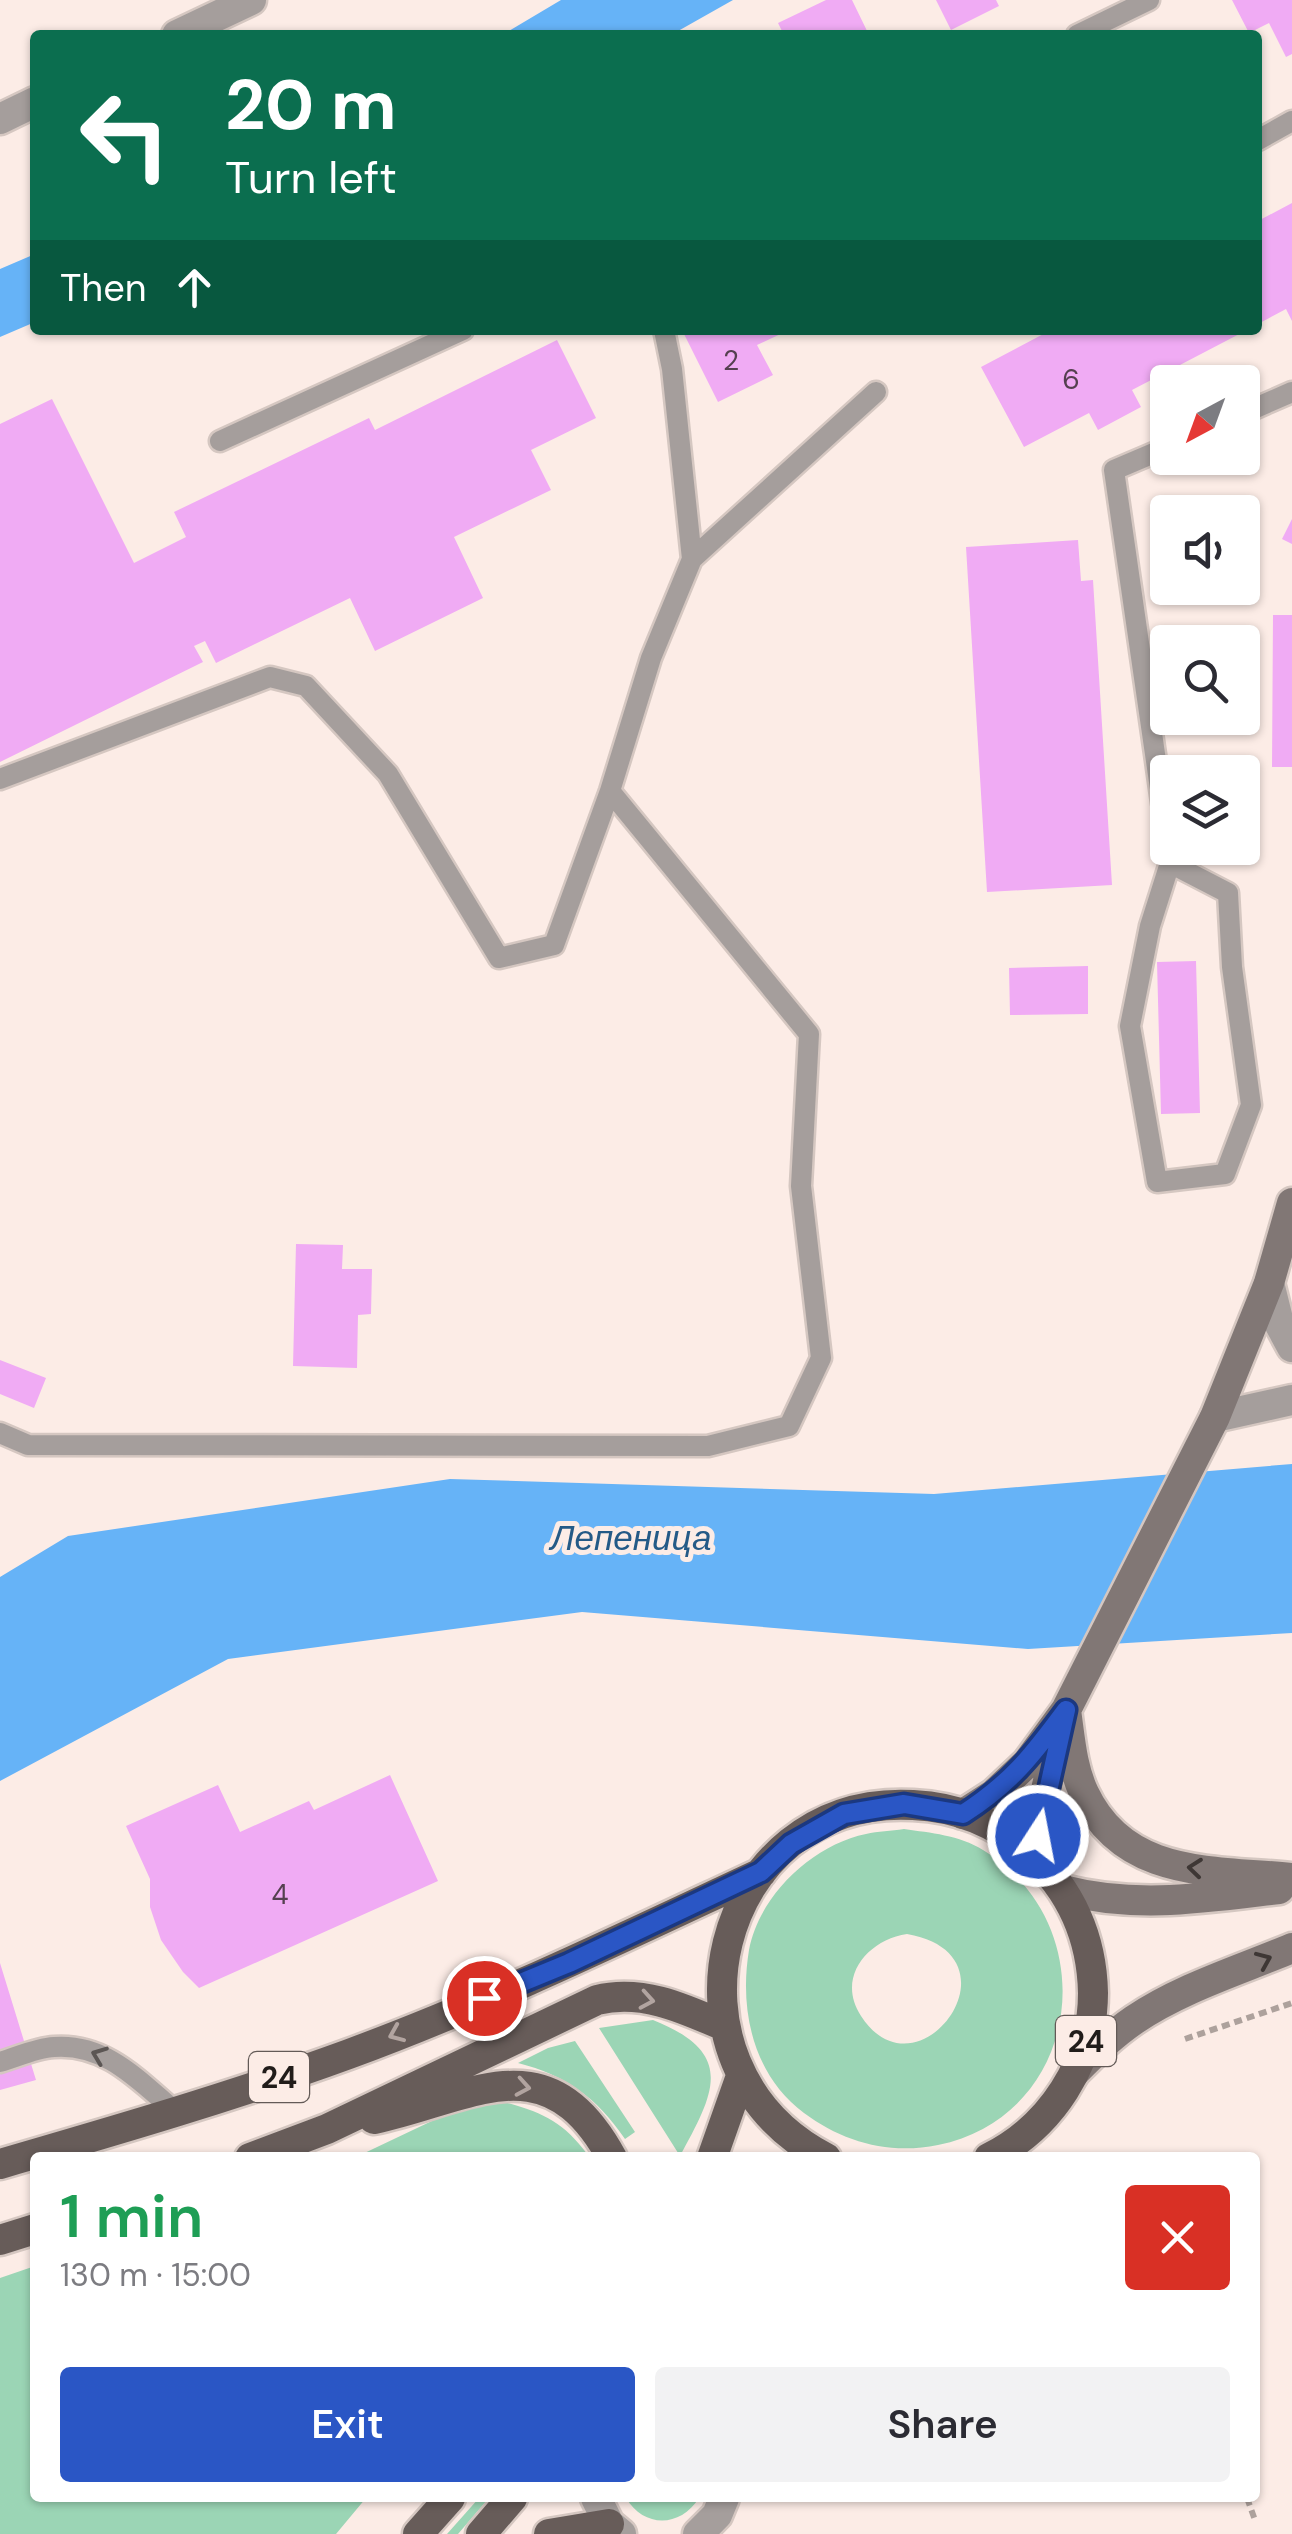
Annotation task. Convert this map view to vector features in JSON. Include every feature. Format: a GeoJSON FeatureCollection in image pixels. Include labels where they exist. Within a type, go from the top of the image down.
{"type":"FeatureCollection","features":[{"type":"Feature","properties":{"kind":"main road","name":"24"},"geometry":{"type":"LineString","coordinates":[[816,2152],[776,2124],[741,2076],[724,2026],[720,1982],[728,1936],[761,1872],[791,1844],[844,1814],[904,1804],[963,1814],[1002,1832],[1036,1858],[1063,1890],[1084,1932],[1093,1980],[1090,2027],[1075,2072],[1041,2120],[1000,2152]]}},
{"type":"Feature","properties":{"kind":"main road","name":"24"},"geometry":{"type":"LineString","coordinates":[[41,2152],[176,2112],[351,2053],[569,1963],[761,1872]]}},
{"type":"Feature","properties":{"kind":"main road","name":"24"},"geometry":{"type":"LineString","coordinates":[[266,2152],[327,2129],[597,2000],[637,1997],[683,2008],[724,2026]]}},
{"type":"Feature","properties":{"kind":"main road"},"geometry":{"type":"LineString","coordinates":[[714,2152],[741,2076]]}},
{"type":"Feature","properties":{"kind":"main road"},"geometry":{"type":"LineString","coordinates":[[327,2129],[414,2110],[476,2088],[513,2083],[545,2091],[564,2102],[592,2126],[608,2152]]}},
{"type":"Feature","properties":{"kind":"main road","name":"24"},"geometry":{"type":"LineString","coordinates":[[0,2164],[30,2155]]}},
{"type":"Feature","properties":{"kind":"main road"},"geometry":{"type":"LineString","coordinates":[[0,2240],[30,2231]]}},
{"type":"Feature","properties":{"kind":"main road"},"geometry":{"type":"LineString","coordinates":[[418,2534],[446,2502]]}},
{"type":"Feature","properties":{"kind":"main road"},"geometry":{"type":"LineString","coordinates":[[481,2534],[509,2502]]}},
{"type":"Feature","properties":{"kind":"main road"},"geometry":{"type":"LineString","coordinates":[[549,2534],[609,2518]]}},
{"type":"Feature","properties":{"kind":"street"},"geometry":{"type":"LineString","coordinates":[[187,30],[249,0]]}},
{"type":"Feature","properties":{"kind":"street"},"geometry":{"type":"LineString","coordinates":[[0,119],[30,104]]}},
{"type":"Feature","properties":{"kind":"street"},"geometry":{"type":"LineString","coordinates":[[963,1814],[994,1794],[1027,1764],[1066,1710],[1216,1418],[1269,1283],[1292,1203]]}},
{"type":"Feature","properties":{"kind":"street"},"geometry":{"type":"LineString","coordinates":[[1269,1283],[1280,1323],[1292,1347]]}},
{"type":"Feature","properties":{"kind":"street"},"geometry":{"type":"LineString","coordinates":[[1216,1418],[1292,1400]]}},
{"type":"Feature","properties":{"kind":"street"},"geometry":{"type":"LineString","coordinates":[[1036,1858],[1040,1814],[1066,1710]]}},
{"type":"Feature","properties":{"kind":"street"},"geometry":{"type":"LineString","coordinates":[[1066,1710],[1074,1764],[1084,1794],[1114,1836],[1127,1847],[1170,1864],[1292,1878]]}},
{"type":"Feature","properties":{"kind":"street"},"geometry":{"type":"LineString","coordinates":[[1063,1890],[1104,1900],[1142,1902],[1292,1888]]}},
{"type":"Feature","properties":{"kind":"street"},"geometry":{"type":"LineString","coordinates":[[1075,2072],[1111,2036],[1138,2017],[1292,1948]]}},
{"type":"Feature","properties":{"kind":"street"},"geometry":{"type":"LineString","coordinates":[[698,2534],[717,2515],[722,2502]]}},
{"type":"Feature","properties":{"kind":"lane"},"geometry":{"type":"LineString","coordinates":[[1087,30],[1148,0]]}},
{"type":"Feature","properties":{"kind":"lane"},"geometry":{"type":"LineString","coordinates":[[1262,138],[1292,121]]}},
{"type":"Feature","properties":{"kind":"lane"},"geometry":{"type":"LineString","coordinates":[[220,442],[453,335]]}},
{"type":"Feature","properties":{"kind":"lane"},"geometry":{"type":"LineString","coordinates":[[665,335],[692,559]]}},
{"type":"Feature","properties":{"kind":"lane"},"geometry":{"type":"LineString","coordinates":[[0,779],[270,676],[306,686],[388,774],[499,958],[554,945],[610,791],[651,658],[692,559],[876,392]]}},
{"type":"Feature","properties":{"kind":"lane"},"geometry":{"type":"LineString","coordinates":[[1260,406],[1292,392]]}},
{"type":"Feature","properties":{"kind":"lane"},"geometry":{"type":"LineString","coordinates":[[1150,455],[1114,470],[1155,755]]}},
{"type":"Feature","properties":{"kind":"lane"},"geometry":{"type":"LineString","coordinates":[[0,1433],[28,1445],[708,1446],[789,1426],[820,1358],[801,1186],[808,1034],[610,791]]}},
{"type":"Feature","properties":{"kind":"lane"},"geometry":{"type":"LineString","coordinates":[[1169,851],[1228,893],[1232,968],[1251,1105],[1225,1174],[1157,1182],[1130,1026],[1169,851]]}},
{"type":"Feature","properties":{"kind":"lane"},"geometry":{"type":"LineString","coordinates":[[0,2062],[52,2046],[89,2049],[114,2060],[176,2112]]}},
{"type":"Feature","properties":{"kind":"path"},"geometry":{"type":"LineString","coordinates":[[1184,2038],[1292,2003]]}},
{"type":"Feature","properties":{"kind":"path"},"geometry":{"type":"LineString","coordinates":[[1248,2502],[1254,2520]]}},
{"type":"Feature","properties":{"kind":"green space"},"geometry":{"type":"Polygon","coordinates":[[[904,1829],[945,1835],[974,1845],[1022,1883],[1048,1924],[1061,1968],[1061,2014],[1048,2058],[1024,2097],[987,2127],[920,2148],[867,2144],[834,2132],[804,2113],[772,2080],[762,2061],[746,1995],[749,1950],[755,1930],[776,1892],[791,1876],[826,1849],[846,1840],[904,1829]],[[907,1934],[879,1944],[860,1963],[852,1988],[854,2002],[861,2016],[884,2039],[909,2043],[932,2034],[950,2016],[960,1992],[958,1968],[942,1947],[907,1934]]]}},
{"type":"Feature","properties":{"kind":"green space"},"geometry":{"type":"Polygon","coordinates":[[[653,2020],[697,2046],[711,2076],[709,2094],[682,2152],[677,2152],[599,2028],[653,2020]]]}},
{"type":"Feature","properties":{"kind":"green space"},"geometry":{"type":"Polygon","coordinates":[[[575,2041],[635,2132],[625,2139],[579,2090],[551,2074],[518,2063],[548,2048],[575,2041]]]}},
{"type":"Feature","properties":{"kind":"green space"},"geometry":{"type":"Polygon","coordinates":[[[504,2102],[530,2110],[552,2120],[585,2152],[367,2152],[455,2110],[504,2102]]]}},
{"type":"Feature","properties":{"kind":"green space"},"geometry":{"type":"Polygon","coordinates":[[[30,2268],[30,2502],[363,2502],[336,2534],[0,2534],[0,2278],[30,2268]]]}},
{"type":"Feature","properties":{"kind":"green space"},"geometry":{"type":"Polygon","coordinates":[[[475,2502],[486,2502],[458,2534],[447,2534],[475,2502]]]}},
{"type":"Feature","properties":{"kind":"green space"},"geometry":{"type":"Polygon","coordinates":[[[629,2502],[696,2502],[682,2515],[662,2520],[642,2515],[629,2502]]]}},
{"type":"Feature","properties":{"kind":"water"},"geometry":{"type":"Polygon","coordinates":[[[561,0],[733,0],[680,30],[510,30],[561,0]]]}},
{"type":"Feature","properties":{"kind":"water"},"geometry":{"type":"Polygon","coordinates":[[[30,256],[30,324],[0,337],[0,269],[30,256]]]}},
{"type":"Feature","properties":{"kind":"water","name":"Лепеница"},"geometry":{"type":"Polygon","coordinates":[[[1292,1464],[1292,1633],[1028,1649],[582,1612],[228,1659],[0,1781],[0,1577],[68,1536],[450,1479],[934,1494],[1292,1464]]]}},
{"type":"Feature","properties":{"kind":"building"},"geometry":{"type":"Polygon","coordinates":[[[826,0],[852,0],[867,30],[782,30],[778,23],[826,0]]]}},
{"type":"Feature","properties":{"kind":"building"},"geometry":{"type":"Polygon","coordinates":[[[936,0],[996,0],[999,6],[951,30],[936,0]]]}},
{"type":"Feature","properties":{"kind":"building"},"geometry":{"type":"Polygon","coordinates":[[[1232,0],[1292,0],[1292,54],[1286,57],[1269,23],[1247,30],[1232,0]]]}},
{"type":"Feature","properties":{"kind":"building"},"geometry":{"type":"Polygon","coordinates":[[[1292,203],[1292,321],[1286,309],[1262,322],[1262,219],[1292,203]]]}},
{"type":"Feature","properties":{"kind":"building"},"geometry":{"type":"Polygon","coordinates":[[[684,335],[778,335],[757,345],[773,375],[718,402],[684,335]]]}},
{"type":"Feature","properties":{"kind":"building"},"geometry":{"type":"Polygon","coordinates":[[[1042,335],[1237,335],[1180,365],[1150,365],[1150,381],[1132,390],[1141,407],[1098,430],[1089,413],[1024,447],[981,367],[1042,335]]]}},
{"type":"Feature","properties":{"kind":"building"},"geometry":{"type":"Polygon","coordinates":[[[557,340],[596,418],[531,450],[551,490],[454,537],[483,598],[375,651],[350,598],[216,663],[205,641],[194,646],[203,662],[0,762],[0,424],[52,399],[134,563],[186,537],[174,512],[369,418],[375,430],[557,340]]]}},
{"type":"Feature","properties":{"kind":"building"},"geometry":{"type":"Polygon","coordinates":[[[1292,519],[1292,544],[1282,539],[1292,519]]]}},
{"type":"Feature","properties":{"kind":"building"},"geometry":{"type":"Polygon","coordinates":[[[1078,540],[1081,581],[1093,580],[1112,885],[987,892],[966,547],[1078,540]]]}},
{"type":"Feature","properties":{"kind":"building"},"geometry":{"type":"Polygon","coordinates":[[[1273,615],[1292,615],[1292,767],[1272,767],[1273,615]]]}},
{"type":"Feature","properties":{"kind":"building"},"geometry":{"type":"Polygon","coordinates":[[[1196,961],[1200,1113],[1161,1114],[1157,962],[1196,961]]]}},
{"type":"Feature","properties":{"kind":"building"},"geometry":{"type":"Polygon","coordinates":[[[1088,966],[1088,1014],[1010,1015],[1009,968],[1088,966]]]}},
{"type":"Feature","properties":{"kind":"building"},"geometry":{"type":"Polygon","coordinates":[[[296,1244],[343,1245],[342,1269],[372,1269],[371,1314],[358,1315],[357,1368],[293,1366],[296,1244]]]}},
{"type":"Feature","properties":{"kind":"building"},"geometry":{"type":"Polygon","coordinates":[[[0,1360],[46,1378],[34,1408],[0,1394],[0,1360]]]}},
{"type":"Feature","properties":{"kind":"building"},"geometry":{"type":"Polygon","coordinates":[[[390,1775],[438,1881],[199,1988],[161,1940],[150,1907],[150,1879],[126,1826],[218,1785],[240,1832],[309,1801],[314,1810],[390,1775]]]}},
{"type":"Feature","properties":{"kind":"building"},"geometry":{"type":"Polygon","coordinates":[[[0,1963],[36,2080],[0,2090],[0,1963]]]}},
{"type":"Feature","properties":{"kind":"route"},"geometry":{"type":"LineString","coordinates":[[484,1998],[569,1963],[761,1872],[791,1844],[844,1814],[904,1804],[963,1814],[994,1794],[1027,1764],[1066,1710],[1038,1836]]}}]}
